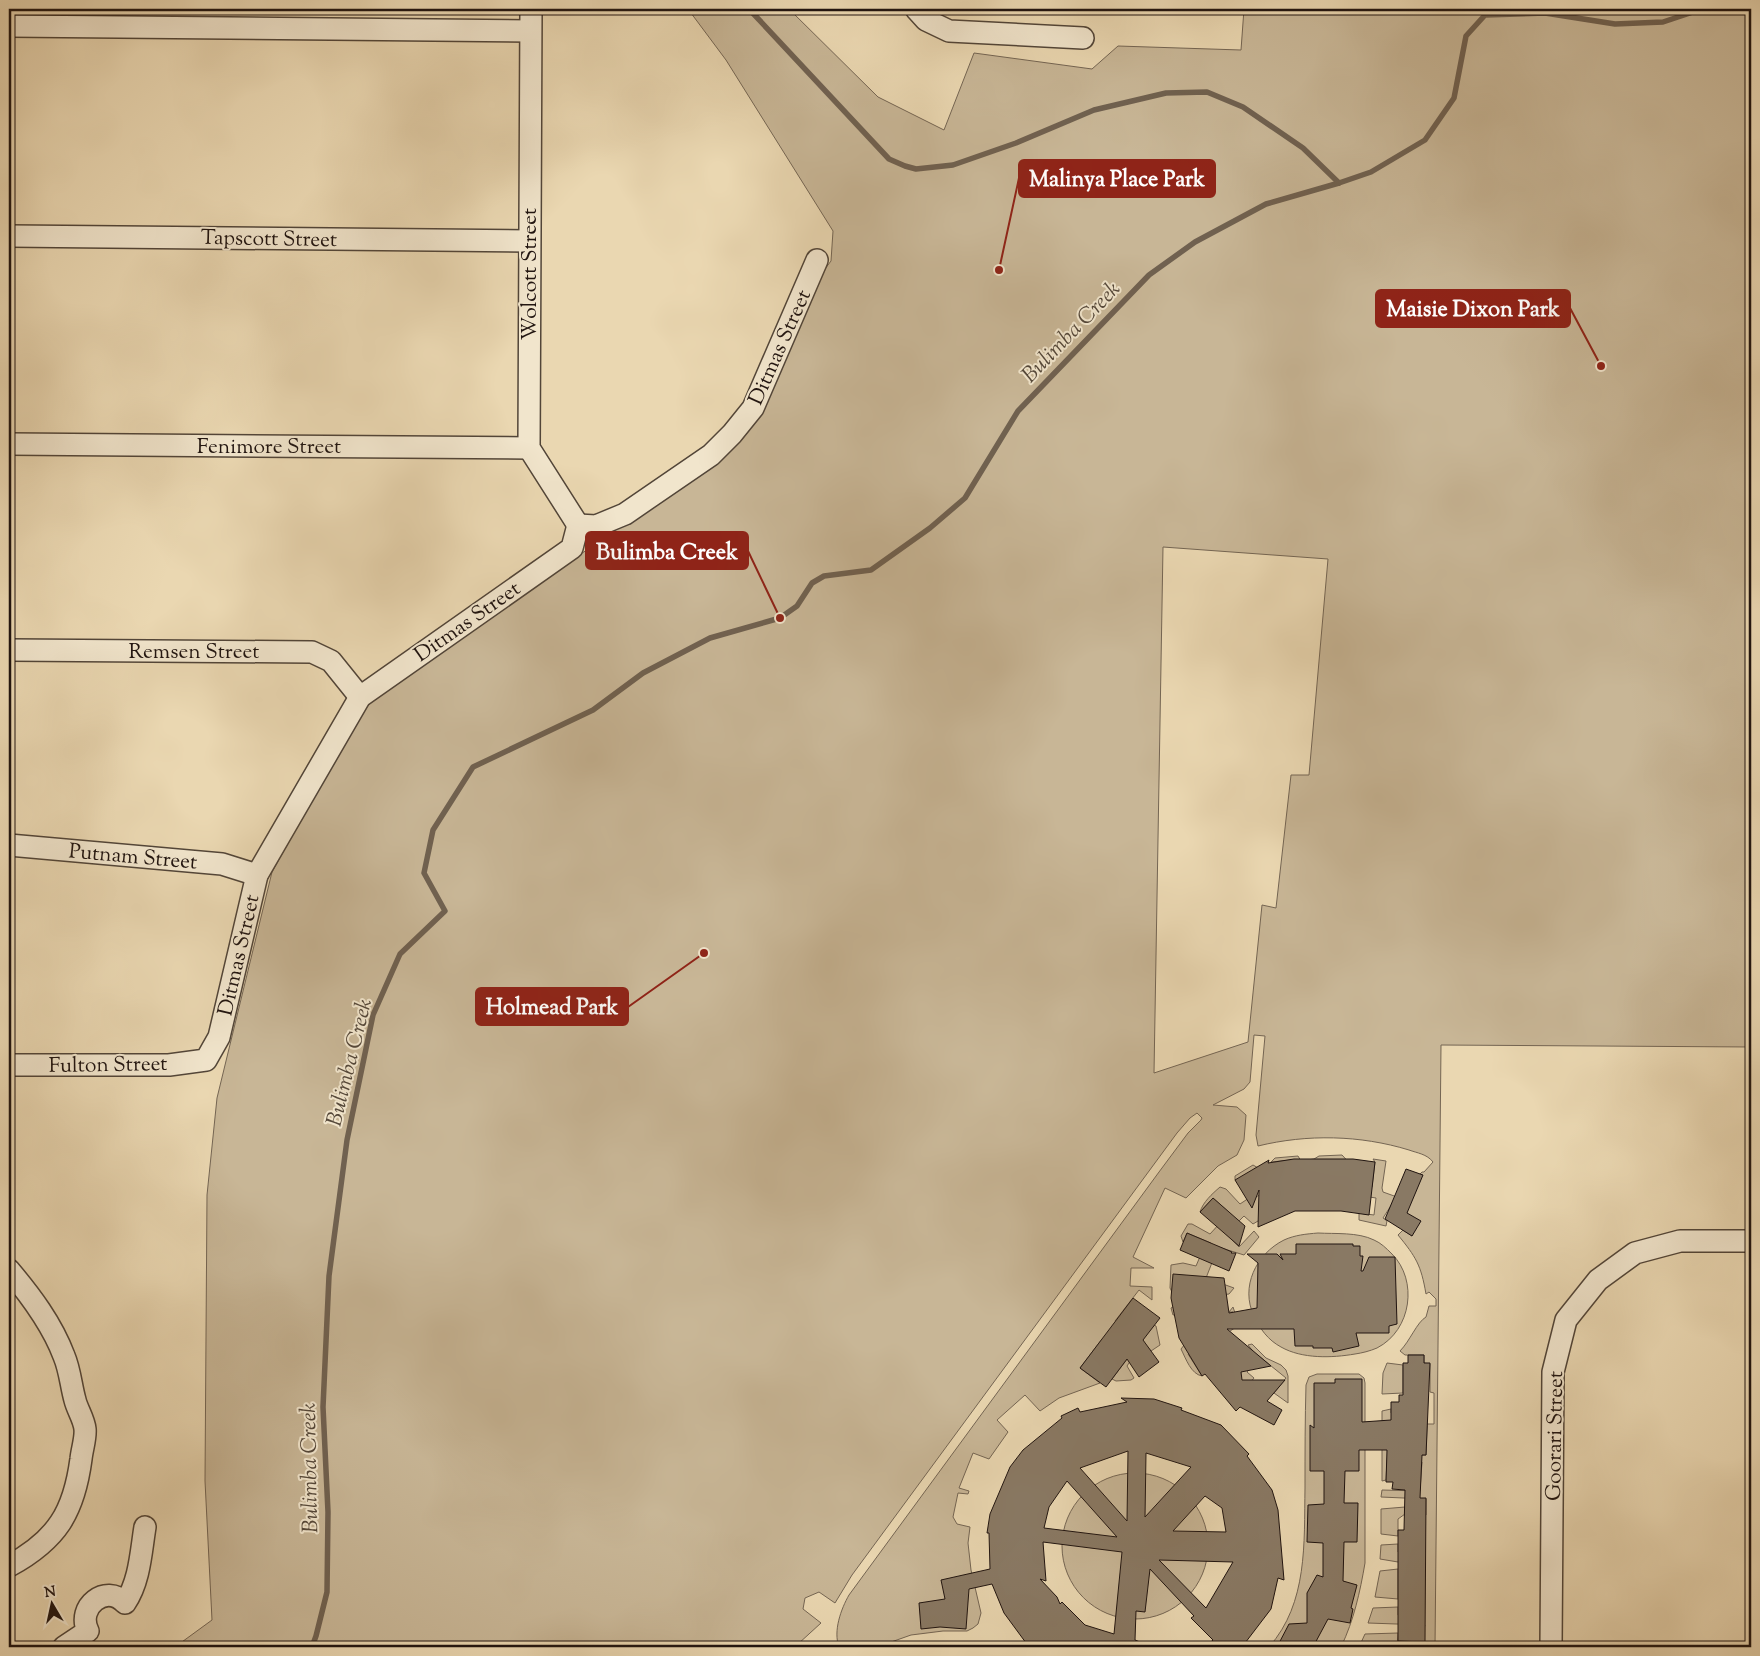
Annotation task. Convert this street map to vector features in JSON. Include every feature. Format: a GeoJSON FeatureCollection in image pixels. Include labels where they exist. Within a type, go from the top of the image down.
{"type":"FeatureCollection","features":[{"type":"Feature","properties":{"kind":"street","name":"Wolcott Street"},"geometry":{"type":"LineString","coordinates":[[529,448],[531,9]]}},
{"type":"Feature","properties":{"kind":"street"},"geometry":{"type":"LineString","coordinates":[[916,9],[926,20],[949,31],[1083,38]]}},
{"type":"Feature","properties":{"kind":"street"},"geometry":{"type":"LineString","coordinates":[[9,26],[530,31]]}},
{"type":"Feature","properties":{"kind":"street","name":"Tapscott Street"},"geometry":{"type":"LineString","coordinates":[[9,236],[529,241]]}},
{"type":"Feature","properties":{"kind":"street","name":"Ditmas Street"},"geometry":{"type":"LineString","coordinates":[[206,1060],[219,1037],[256,875],[360,697],[572,548],[578,525],[596,526],[624,514],[711,455],[732,434],[753,408],[817,260]]}},
{"type":"Feature","properties":{"kind":"street","name":"Fenimore Street"},"geometry":{"type":"LineString","coordinates":[[9,444],[529,448]]}},
{"type":"Feature","properties":{"kind":"street"},"geometry":{"type":"LineString","coordinates":[[529,448],[578,525]]}},
{"type":"Feature","properties":{"kind":"street","name":"Remsen Street"},"geometry":{"type":"LineString","coordinates":[[9,650],[312,652],[331,660],[360,697]]}},
{"type":"Feature","properties":{"kind":"street","name":"Putnam Street"},"geometry":{"type":"LineString","coordinates":[[9,846],[222,864],[256,875]]}},
{"type":"Feature","properties":{"kind":"street","name":"Fulton Street"},"geometry":{"type":"LineString","coordinates":[[9,1065],[169,1064],[206,1060]]}},
{"type":"Feature","properties":{"kind":"street","name":"Goorari Street"},"geometry":{"type":"LineString","coordinates":[[1552,1647],[1553,1372],[1566,1320],[1598,1280],[1635,1253],[1680,1240],[1751,1241]]}},
{"type":"Feature","properties":{"kind":"street"},"geometry":{"type":"LineString","coordinates":[[9,1270],[28,1292],[47,1320],[65,1357],[75,1402],[85,1428],[78,1477],[74,1496],[68,1511],[54,1532],[30,1554],[9,1566]]}},
{"type":"Feature","properties":{"kind":"street"},"geometry":{"type":"LineString","coordinates":[[64,1647],[88,1631],[85,1613],[93,1600],[100,1596],[108,1595],[116,1596],[125,1603],[137,1574],[145,1526]]}},
{"type":"Feature","properties":{"kind":"shaded area"},"geometry":{"type":"Polygon","coordinates":[[[688,9],[789,9],[878,97],[944,130],[974,53],[1092,69],[1118,46],[1241,50],[1244,9],[1751,9],[1751,1047],[1441,1045],[1435,1647],[1419,1646],[1425,1625],[1368,1623],[1373,1608],[1398,1607],[1398,1615],[1424,1615],[1425,1562],[1398,1562],[1380,1559],[1381,1545],[1398,1544],[1398,1552],[1425,1552],[1421,1515],[1426,1515],[1426,1499],[1381,1497],[1382,1490],[1420,1491],[1422,1462],[1387,1460],[1386,1480],[1382,1481],[1382,1436],[1388,1433],[1388,1455],[1426,1455],[1427,1426],[1382,1424],[1382,1411],[1391,1409],[1391,1413],[1394,1413],[1394,1424],[1434,1424],[1434,1393],[1430,1392],[1430,1364],[1424,1363],[1424,1355],[1405,1355],[1400,1351],[1426,1317],[1429,1306],[1436,1306],[1436,1299],[1429,1292],[1426,1294],[1417,1262],[1398,1235],[1403,1230],[1412,1236],[1392,1204],[1383,1218],[1387,1221],[1386,1226],[1359,1220],[1359,1213],[1374,1215],[1376,1198],[1344,1193],[1263,1218],[1253,1224],[1244,1216],[1226,1234],[1239,1247],[1254,1231],[1259,1237],[1244,1255],[1215,1246],[1215,1255],[1206,1278],[1234,1288],[1229,1294],[1207,1297],[1210,1324],[1233,1312],[1229,1312],[1233,1307],[1239,1325],[1211,1344],[1252,1350],[1248,1345],[1252,1344],[1266,1358],[1281,1365],[1286,1370],[1288,1376],[1288,1403],[1274,1393],[1286,1378],[1260,1357],[1247,1372],[1254,1378],[1249,1384],[1259,1397],[1203,1345],[1188,1354],[1202,1376],[1192,1369],[1181,1349],[1200,1311],[1173,1315],[1171,1308],[1178,1304],[1170,1288],[1171,1265],[1183,1263],[1196,1266],[1202,1252],[1211,1243],[1187,1233],[1183,1242],[1181,1236],[1188,1224],[1192,1224],[1210,1234],[1221,1222],[1232,1215],[1213,1198],[1200,1212],[1211,1195],[1220,1187],[1226,1189],[1240,1204],[1252,1196],[1254,1198],[1265,1192],[1235,1180],[1235,1176],[1253,1165],[1260,1169],[1291,1160],[1271,1162],[1275,1158],[1298,1156],[1301,1161],[1314,1159],[1319,1156],[1342,1155],[1372,1187],[1375,1162],[1373,1159],[1386,1161],[1383,1192],[1411,1202],[1420,1174],[1433,1162],[1425,1155],[1409,1150],[1372,1141],[1353,1139],[1295,1139],[1258,1146],[1256,1135],[1265,1036],[1254,1035],[1250,1082],[1244,1089],[1213,1105],[1237,1107],[1246,1115],[1244,1140],[1237,1155],[1218,1166],[1186,1198],[1165,1188],[1133,1257],[1154,1268],[1131,1268],[1130,1286],[1152,1287],[1152,1300],[1139,1290],[1115,1321],[1141,1341],[1154,1325],[1156,1326],[1160,1345],[1151,1351],[1147,1346],[1133,1357],[1127,1366],[1134,1378],[1116,1381],[1112,1379],[1128,1358],[1102,1339],[1080,1368],[1100,1383],[1059,1398],[1040,1411],[1025,1395],[997,1420],[1008,1432],[989,1459],[973,1453],[959,1488],[969,1491],[968,1494],[958,1493],[953,1517],[957,1524],[970,1527],[968,1543],[971,1570],[981,1613],[978,1624],[973,1628],[967,1631],[943,1631],[911,1635],[877,1647],[839,1647],[837,1641],[837,1627],[849,1595],[1159,1172],[1188,1133],[1201,1120],[1202,1118],[1197,1113],[1177,1133],[852,1575],[835,1603],[819,1592],[805,1598],[803,1609],[821,1623],[798,1644],[800,1647],[175,1647],[212,1620],[205,1481],[207,1195],[217,1098],[272,872],[366,703],[718,459],[818,278],[831,261],[833,231],[726,60],[688,9]],[[1163,547],[1154,1073],[1248,1042],[1262,905],[1276,908],[1291,775],[1309,775],[1328,559],[1163,547]]]}},
{"type":"Feature","properties":{"kind":"shaded area"},"geometry":{"type":"Polygon","coordinates":[[[1318,1233],[1368,1237],[1383,1246],[1400,1265],[1406,1277],[1408,1290],[1404,1317],[1398,1329],[1389,1340],[1377,1348],[1360,1353],[1337,1356],[1298,1354],[1272,1341],[1256,1321],[1250,1305],[1249,1294],[1253,1272],[1259,1263],[1274,1246],[1284,1240],[1305,1234],[1318,1233]]]}},
{"type":"Feature","properties":{"kind":"shaded area"},"geometry":{"type":"Polygon","coordinates":[[[1387,1363],[1403,1365],[1403,1393],[1382,1394],[1383,1373],[1387,1363]]]}},
{"type":"Feature","properties":{"kind":"shaded area"},"geometry":{"type":"Polygon","coordinates":[[[1317,1374],[1359,1374],[1364,1378],[1365,1563],[1350,1627],[1341,1647],[1269,1647],[1282,1630],[1291,1611],[1301,1572],[1304,1530],[1306,1385],[1309,1377],[1317,1374]]]}},
{"type":"Feature","properties":{"kind":"shaded area"},"geometry":{"type":"Polygon","coordinates":[[[1135,1473],[1163,1479],[1186,1495],[1202,1518],[1208,1546],[1202,1574],[1186,1597],[1163,1613],[1135,1619],[1107,1613],[1084,1597],[1068,1574],[1062,1546],[1068,1518],[1084,1495],[1107,1479],[1135,1473]]]}},
{"type":"Feature","properties":{"kind":"shaded area"},"geometry":{"type":"Polygon","coordinates":[[[1405,1507],[1405,1514],[1398,1519],[1398,1536],[1381,1534],[1381,1509],[1405,1507]]]}},
{"type":"Feature","properties":{"kind":"shaded area"},"geometry":{"type":"Polygon","coordinates":[[[1398,1569],[1398,1599],[1375,1597],[1380,1571],[1398,1569]]]}},
{"type":"Feature","properties":{"kind":"shaded area"},"geometry":{"type":"Polygon","coordinates":[[[1398,1633],[1397,1647],[1359,1647],[1365,1634],[1398,1633]]]}},
{"type":"Feature","properties":{"kind":"building"},"geometry":{"type":"Polygon","coordinates":[[[1294,1159],[1353,1159],[1375,1162],[1369,1215],[1341,1211],[1295,1211],[1258,1227],[1259,1190],[1252,1208],[1235,1180],[1269,1160],[1268,1163],[1294,1159]]]}},
{"type":"Feature","properties":{"kind":"building"},"geometry":{"type":"Polygon","coordinates":[[[1406,1169],[1423,1175],[1407,1213],[1421,1221],[1412,1236],[1385,1219],[1406,1169]]]}},
{"type":"Feature","properties":{"kind":"building"},"geometry":{"type":"Polygon","coordinates":[[[1213,1198],[1245,1226],[1239,1246],[1200,1212],[1213,1198]]]}},
{"type":"Feature","properties":{"kind":"building"},"geometry":{"type":"Polygon","coordinates":[[[1187,1233],[1231,1253],[1236,1253],[1229,1271],[1180,1250],[1187,1233]]]}},
{"type":"Feature","properties":{"kind":"building"},"geometry":{"type":"Polygon","coordinates":[[[1296,1244],[1353,1244],[1353,1246],[1360,1246],[1360,1256],[1363,1256],[1361,1271],[1363,1271],[1369,1257],[1395,1257],[1397,1324],[1389,1326],[1389,1333],[1356,1333],[1359,1346],[1333,1352],[1332,1348],[1295,1346],[1294,1329],[1227,1329],[1271,1366],[1241,1372],[1242,1380],[1285,1380],[1267,1401],[1282,1410],[1274,1425],[1240,1407],[1236,1411],[1205,1374],[1202,1376],[1179,1338],[1171,1298],[1173,1274],[1224,1278],[1229,1313],[1257,1308],[1258,1263],[1247,1254],[1277,1254],[1283,1260],[1280,1254],[1296,1254],[1296,1244]]]}},
{"type":"Feature","properties":{"kind":"building"},"geometry":{"type":"Polygon","coordinates":[[[1133,1298],[1160,1318],[1143,1340],[1159,1362],[1139,1377],[1127,1359],[1106,1387],[1080,1368],[1133,1298]]]}},
{"type":"Feature","properties":{"kind":"building"},"geometry":{"type":"Polygon","coordinates":[[[1408,1355],[1424,1355],[1424,1363],[1430,1363],[1426,1455],[1422,1455],[1420,1498],[1426,1498],[1425,1642],[1398,1641],[1398,1530],[1404,1530],[1405,1490],[1392,1489],[1393,1482],[1386,1482],[1387,1450],[1359,1450],[1359,1471],[1345,1471],[1344,1503],[1358,1503],[1357,1542],[1344,1542],[1343,1581],[1357,1585],[1351,1608],[1353,1609],[1350,1623],[1328,1619],[1313,1647],[1277,1647],[1289,1624],[1307,1623],[1307,1593],[1317,1575],[1323,1577],[1323,1543],[1307,1542],[1308,1505],[1324,1504],[1324,1471],[1310,1471],[1310,1425],[1314,1428],[1314,1383],[1335,1383],[1335,1379],[1362,1379],[1362,1422],[1391,1420],[1391,1402],[1399,1402],[1399,1395],[1403,1395],[1403,1363],[1408,1363],[1408,1355]]]}},
{"type":"Feature","properties":{"kind":"building"},"geometry":{"type":"Polygon","coordinates":[[[1121,1398],[1154,1399],[1182,1408],[1181,1410],[1221,1425],[1249,1454],[1247,1456],[1272,1490],[1278,1510],[1284,1580],[1278,1578],[1271,1609],[1242,1647],[1205,1647],[1213,1640],[1191,1618],[1194,1616],[1150,1569],[1145,1612],[1136,1611],[1135,1640],[1145,1644],[1145,1647],[1029,1647],[1004,1613],[992,1584],[969,1589],[966,1629],[940,1627],[921,1629],[919,1603],[945,1599],[941,1580],[990,1569],[989,1533],[987,1533],[990,1514],[1010,1467],[1023,1450],[1062,1418],[1061,1416],[1078,1408],[1080,1412],[1127,1402],[1121,1398]],[[1128,1451],[1080,1468],[1127,1521],[1128,1451]],[[1146,1453],[1145,1517],[1191,1467],[1146,1453]],[[1067,1481],[1049,1507],[1044,1528],[1117,1537],[1067,1481]],[[1205,1496],[1173,1531],[1226,1532],[1222,1508],[1205,1496]],[[1043,1542],[1046,1581],[1040,1579],[1057,1597],[1060,1604],[1062,1602],[1085,1625],[1114,1634],[1122,1552],[1043,1542]],[[1159,1560],[1206,1608],[1233,1562],[1159,1560]]]}},
{"type":"Feature","properties":{"kind":"waterway"},"geometry":{"type":"LineString","coordinates":[[749,9],[889,159],[905,166],[916,169],[953,165],[1016,143],[1094,110],[1166,93],[1207,92],[1243,107],[1303,148],[1339,183]]}},
{"type":"Feature","properties":{"kind":"waterway","name":"Bulimba Creek"},"geometry":{"type":"LineString","coordinates":[[312,1647],[327,1592],[328,1512],[323,1407],[329,1276],[347,1140],[373,1015],[400,954],[445,911],[424,873],[433,830],[473,767],[593,710],[643,673],[710,638],[780,618],[797,606],[812,583],[824,576],[871,570],[930,528],[965,498],[1018,411],[1149,275],[1195,242],[1266,204],[1371,172],[1425,140],[1454,98],[1466,36],[1485,15],[1545,13],[1615,24],[1663,22],[1702,9]]}},
{"type":"Feature","properties":{"kind":"place","name":"Malinya Place Park"},"geometry":{"type":"Point","coordinates":[999,270]}},
{"type":"Feature","properties":{"kind":"place","name":"Maisie Dixon Park"},"geometry":{"type":"Point","coordinates":[1601,366]}},
{"type":"Feature","properties":{"kind":"place","name":"Bulimba Creek"},"geometry":{"type":"Point","coordinates":[780,618]}},
{"type":"Feature","properties":{"kind":"place","name":"Holmead Park"},"geometry":{"type":"Point","coordinates":[704,953]}}]}
